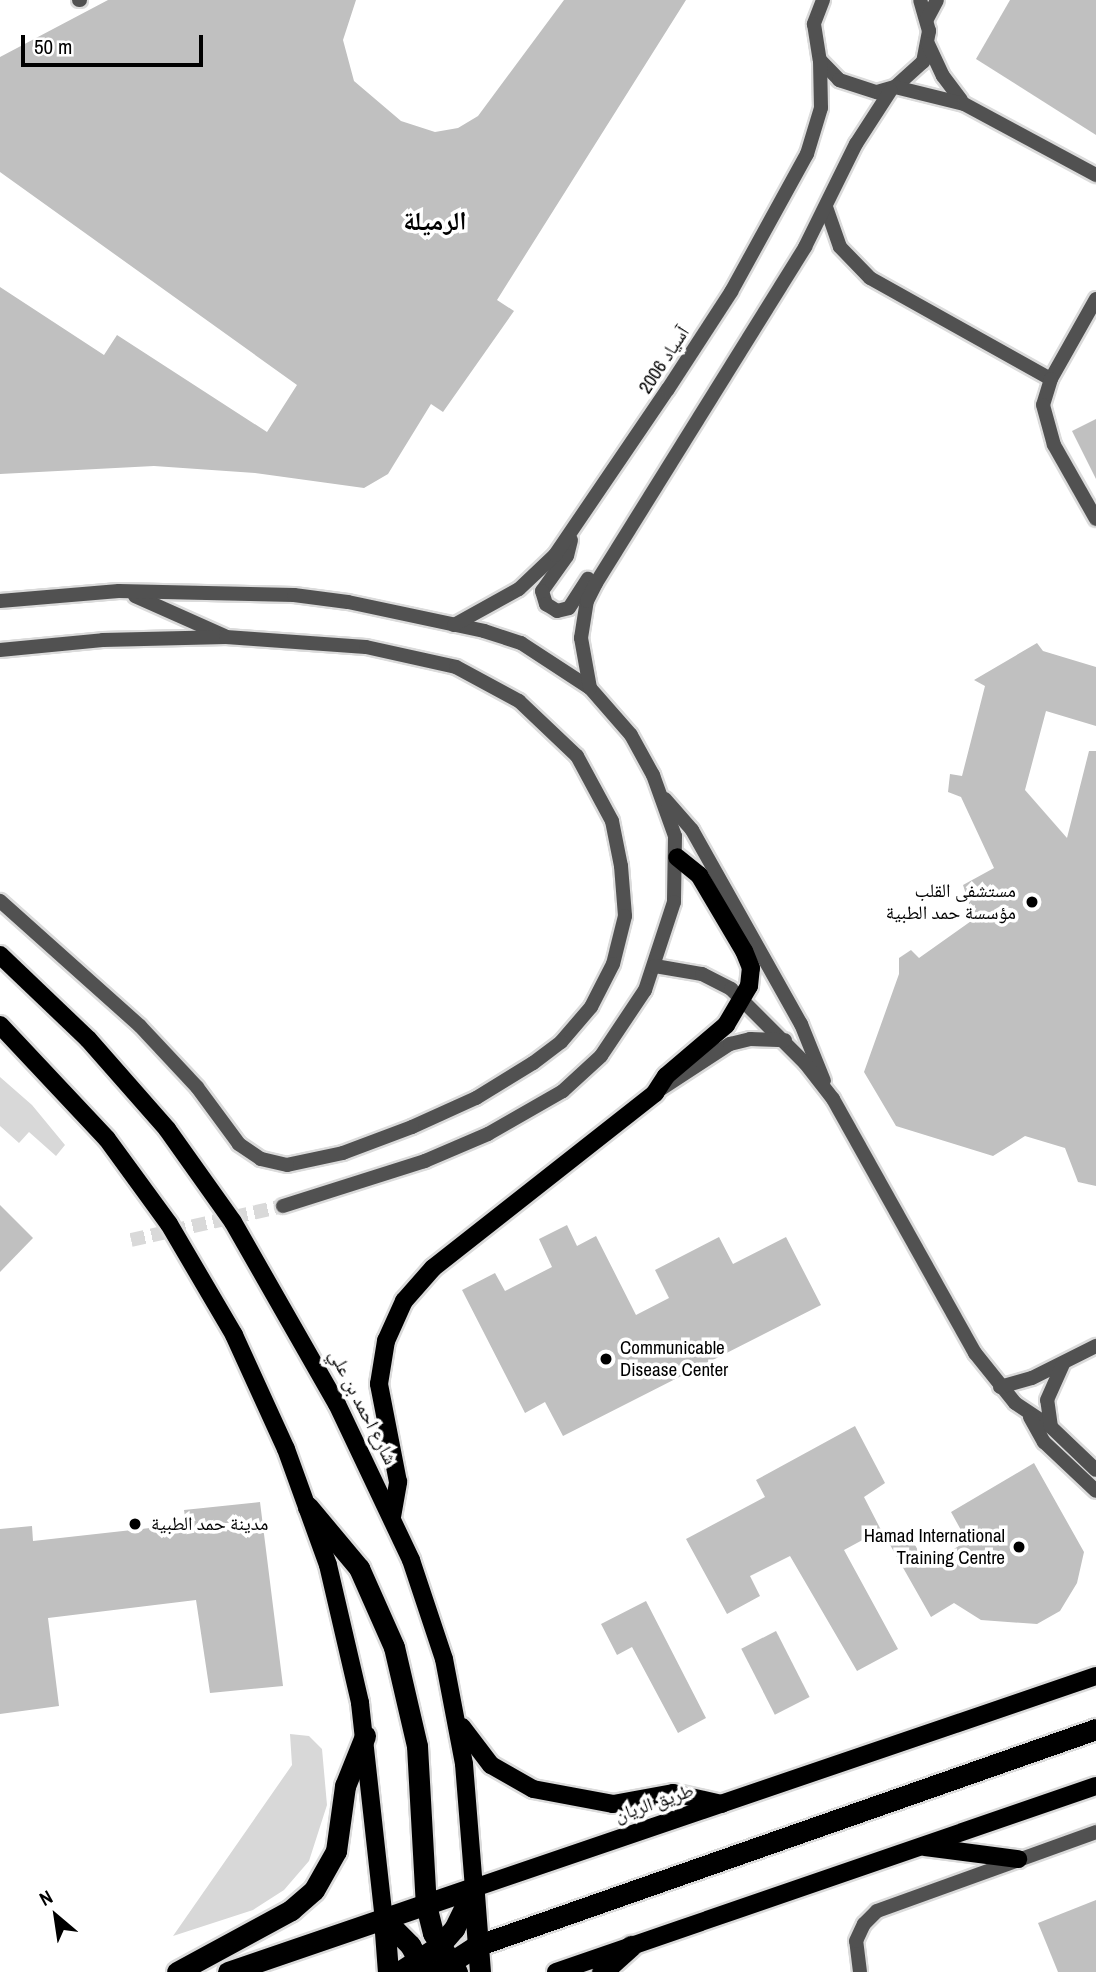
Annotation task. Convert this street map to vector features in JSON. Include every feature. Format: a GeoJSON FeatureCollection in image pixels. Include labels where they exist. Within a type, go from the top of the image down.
{"type":"FeatureCollection","features":[{"type":"Feature","properties":{"kind":"highway"},"geometry":{"type":"LineString","coordinates":[[308,1507],[359,1567],[394,1647],[417,1746],[426,1905],[438,1964]]}},
{"type":"Feature","properties":{"kind":"highway"},"geometry":{"type":"LineString","coordinates":[[399,1972],[438,1964],[476,1946],[1096,1729]]}},
{"type":"Feature","properties":{"kind":"highway"},"geometry":{"type":"LineString","coordinates":[[177,1972],[291,1910],[314,1891],[337,1851],[345,1786],[365,1737]]}},
{"type":"Feature","properties":{"kind":"highway"},"geometry":{"type":"LineString","coordinates":[[438,1964],[474,1888]]}},
{"type":"Feature","properties":{"kind":"highway","name":"طريق الريان"},"geometry":{"type":"LineString","coordinates":[[228,1972],[474,1888]]}},
{"type":"Feature","properties":{"kind":"highway","name":"شارع احمد بن علي"},"geometry":{"type":"LineString","coordinates":[[474,1888],[476,1946],[481,1972]]}},
{"type":"Feature","properties":{"kind":"highway"},"geometry":{"type":"LineString","coordinates":[[384,1919],[438,1964]]}},
{"type":"Feature","properties":{"kind":"highway"},"geometry":{"type":"LineString","coordinates":[[384,1919],[388,1972]]}},
{"type":"Feature","properties":{"kind":"highway"},"geometry":{"type":"LineString","coordinates":[[602,1972],[631,1946]]}},
{"type":"Feature","properties":{"kind":"main road"},"geometry":{"type":"LineString","coordinates":[[392,1517],[398,1482],[379,1384],[386,1341],[404,1301],[433,1268],[655,1093],[666,1076],[726,1025],[744,999],[751,977],[749,959],[699,875],[677,857]]}},
{"type":"Feature","properties":{"kind":"main road","name":"شارع احمد بن علي"},"geometry":{"type":"LineString","coordinates":[[0,956],[97,1048],[200,1174],[302,1337],[392,1517],[429,1611],[456,1711],[474,1888]]}},
{"type":"Feature","properties":{"kind":"main road"},"geometry":{"type":"LineString","coordinates":[[0,1026],[107,1139],[169,1224],[234,1335],[308,1507],[344,1625],[365,1737],[384,1919]]}},
{"type":"Feature","properties":{"kind":"main road","name":"طريق الريان"},"geometry":{"type":"LineString","coordinates":[[474,1888],[1096,1676]]}},
{"type":"Feature","properties":{"kind":"main road"},"geometry":{"type":"LineString","coordinates":[[456,1711],[479,1754],[504,1775],[533,1789],[612,1804],[673,1793],[722,1804]]}},
{"type":"Feature","properties":{"kind":"main road"},"geometry":{"type":"LineString","coordinates":[[556,1972],[1096,1786]]}},
{"type":"Feature","properties":{"kind":"main road"},"geometry":{"type":"LineString","coordinates":[[922,1847],[1018,1859]]}},
{"type":"Feature","properties":{"kind":"street","name":"آسياد 2006"},"geometry":{"type":"LineString","coordinates":[[453,625],[519,589],[571,536],[731,292],[784,200],[818,124],[823,92],[814,24],[822,0]]}},
{"type":"Feature","properties":{"kind":"street"},"geometry":{"type":"LineString","coordinates":[[920,0],[927,19],[929,44],[943,76],[964,104]]}},
{"type":"Feature","properties":{"kind":"street"},"geometry":{"type":"LineString","coordinates":[[927,19],[937,0]]}},
{"type":"Feature","properties":{"kind":"street"},"geometry":{"type":"LineString","coordinates":[[590,688],[583,657],[582,619],[607,562],[826,207],[856,144],[893,89],[911,77],[929,44]]}},
{"type":"Feature","properties":{"kind":"street"},"geometry":{"type":"LineString","coordinates":[[820,60],[850,86],[893,89],[964,104],[1096,175]]}},
{"type":"Feature","properties":{"kind":"street"},"geometry":{"type":"LineString","coordinates":[[826,207],[840,247],[870,278],[1051,379]]}},
{"type":"Feature","properties":{"kind":"street"},"geometry":{"type":"LineString","coordinates":[[1096,299],[1045,392],[1045,420],[1096,519]]}},
{"type":"Feature","properties":{"kind":"street"},"geometry":{"type":"LineString","coordinates":[[571,536],[567,556],[542,591],[550,608],[569,608],[593,572],[607,562]]}},
{"type":"Feature","properties":{"kind":"street"},"geometry":{"type":"LineString","coordinates":[[119,591],[175,610],[226,637]]}},
{"type":"Feature","properties":{"kind":"street"},"geometry":{"type":"LineString","coordinates":[[0,601],[119,591],[294,595],[453,625],[521,643],[590,688],[631,735],[663,797],[692,830],[801,1024],[825,1086],[963,1335],[1000,1387],[1030,1417],[1044,1441],[1096,1491]]}},
{"type":"Feature","properties":{"kind":"street"},"geometry":{"type":"LineString","coordinates":[[0,650],[103,640],[226,637],[366,647],[456,667],[519,701],[577,756],[611,821],[621,866],[625,916],[613,964],[577,1026],[533,1063],[465,1103],[343,1153],[300,1164],[274,1163],[239,1144],[197,1087],[140,1026],[0,901]]}},
{"type":"Feature","properties":{"kind":"street"},"geometry":{"type":"LineString","coordinates":[[283,1206],[425,1161],[541,1106],[583,1074],[618,1035],[655,966],[674,902],[677,857],[663,797]]}},
{"type":"Feature","properties":{"kind":"street"},"geometry":{"type":"LineString","coordinates":[[655,966],[702,974],[744,999],[825,1086]]}},
{"type":"Feature","properties":{"kind":"street"},"geometry":{"type":"LineString","coordinates":[[655,1093],[730,1044],[750,1039],[785,1040]]}},
{"type":"Feature","properties":{"kind":"street"},"geometry":{"type":"LineString","coordinates":[[1000,1387],[1063,1364],[1096,1346]]}},
{"type":"Feature","properties":{"kind":"street"},"geometry":{"type":"LineString","coordinates":[[1051,1427],[1047,1400],[1063,1364]]}},
{"type":"Feature","properties":{"kind":"street"},"geometry":{"type":"LineString","coordinates":[[1030,1417],[1051,1427],[1096,1470]]}},
{"type":"Feature","properties":{"kind":"street"},"geometry":{"type":"LineString","coordinates":[[860,1972],[856,1941],[864,1924],[877,1911],[1096,1832]]}},
{"type":"Feature","properties":{"kind":"shaded area"},"geometry":{"type":"Polygon","coordinates":[[[0,1077],[32,1105],[65,1145],[56,1156],[29,1132],[19,1143],[0,1126],[0,1077]]]}},
{"type":"Feature","properties":{"kind":"shaded area"},"geometry":{"type":"Polygon","coordinates":[[[290,1734],[309,1736],[322,1749],[327,1805],[309,1861],[284,1890],[253,1910],[173,1936],[292,1765],[290,1734]]]}},
{"type":"Feature","properties":{"kind":"building"},"geometry":{"type":"Polygon","coordinates":[[[108,0],[356,0],[343,40],[354,81],[401,121],[435,132],[458,128],[478,116],[564,0],[686,0],[497,300],[514,311],[443,412],[431,404],[388,474],[364,488],[255,473],[154,466],[0,474],[0,287],[104,355],[117,335],[267,432],[297,385],[0,172],[0,57],[108,0]]]}},
{"type":"Feature","properties":{"kind":"building"},"geometry":{"type":"Polygon","coordinates":[[[1010,0],[1096,0],[1096,135],[976,59],[1010,0]]]}},
{"type":"Feature","properties":{"kind":"building"},"geometry":{"type":"Polygon","coordinates":[[[1096,419],[1096,479],[1072,431],[1096,419]]]}},
{"type":"Feature","properties":{"kind":"building","name":"مستشفى القلب مؤسسة حمد الطبية"},"geometry":{"type":"Polygon","coordinates":[[[1037,643],[1043,651],[1096,667],[1096,726],[1046,711],[1025,790],[1067,838],[1089,751],[1096,751],[1096,1186],[1078,1182],[1065,1148],[1025,1136],[993,1156],[896,1126],[864,1072],[899,974],[899,958],[911,950],[919,958],[974,919],[963,885],[994,868],[961,797],[948,792],[950,774],[962,776],[985,686],[974,680],[1037,643]]]}},
{"type":"Feature","properties":{"kind":"building"},"geometry":{"type":"Polygon","coordinates":[[[0,1205],[33,1238],[0,1272],[0,1205]]]}},
{"type":"Feature","properties":{"kind":"building","name":"Communicable Disease Center"},"geometry":{"type":"Polygon","coordinates":[[[567,1225],[577,1246],[596,1236],[636,1315],[669,1298],[655,1270],[719,1237],[733,1264],[786,1237],[821,1305],[563,1436],[545,1402],[525,1413],[462,1290],[495,1273],[505,1291],[552,1267],[539,1239],[567,1225]]]}},
{"type":"Feature","properties":{"kind":"building"},"geometry":{"type":"Polygon","coordinates":[[[855,1426],[885,1483],[864,1497],[881,1530],[844,1550],[898,1649],[857,1671],[790,1556],[750,1576],[760,1596],[727,1614],[686,1539],[765,1497],[756,1480],[855,1426]]]}},
{"type":"Feature","properties":{"kind":"building","name":"Hamad International Training Centre"},"geometry":{"type":"Polygon","coordinates":[[[1034,1463],[1084,1552],[1077,1583],[1060,1611],[1037,1624],[981,1620],[954,1603],[931,1617],[889,1543],[908,1532],[921,1556],[929,1552],[934,1561],[967,1541],[951,1512],[1034,1463]]]}},
{"type":"Feature","properties":{"kind":"building"},"geometry":{"type":"Polygon","coordinates":[[[260,1502],[283,1686],[210,1693],[196,1600],[48,1618],[59,1706],[0,1714],[0,1529],[32,1526],[33,1541],[186,1524],[184,1510],[260,1502]]]}},
{"type":"Feature","properties":{"kind":"building"},"geometry":{"type":"Polygon","coordinates":[[[646,1601],[706,1718],[678,1733],[632,1647],[617,1655],[601,1624],[646,1601]]]}},
{"type":"Feature","properties":{"kind":"building"},"geometry":{"type":"Polygon","coordinates":[[[776,1631],[810,1697],[775,1715],[741,1649],[776,1631]]]}},
{"type":"Feature","properties":{"kind":"building"},"geometry":{"type":"Polygon","coordinates":[[[1096,1900],[1096,1972],[1058,1972],[1038,1923],[1096,1900]]]}},
{"type":"Feature","properties":{"kind":"tunnel"},"geometry":{"type":"LineString","coordinates":[[131,1240],[283,1206]]}},
{"type":"Feature","properties":{"kind":"place","name":"مستشفى القلب مؤسسة حمد الطبية"},"geometry":{"type":"Point","coordinates":[1032,902]}},
{"type":"Feature","properties":{"kind":"place","name":"Communicable Disease Center"},"geometry":{"type":"Point","coordinates":[606,1359]}},
{"type":"Feature","properties":{"kind":"place","name":"مدينة حمد الطبية"},"geometry":{"type":"Point","coordinates":[135,1524]}},
{"type":"Feature","properties":{"kind":"place","name":"Hamad International Training Centre"},"geometry":{"type":"Point","coordinates":[1019,1547]}},
{"type":"Feature","properties":{"kind":"district","name":"الرميلة"},"geometry":{"type":"Point","coordinates":[435,221]}}]}
